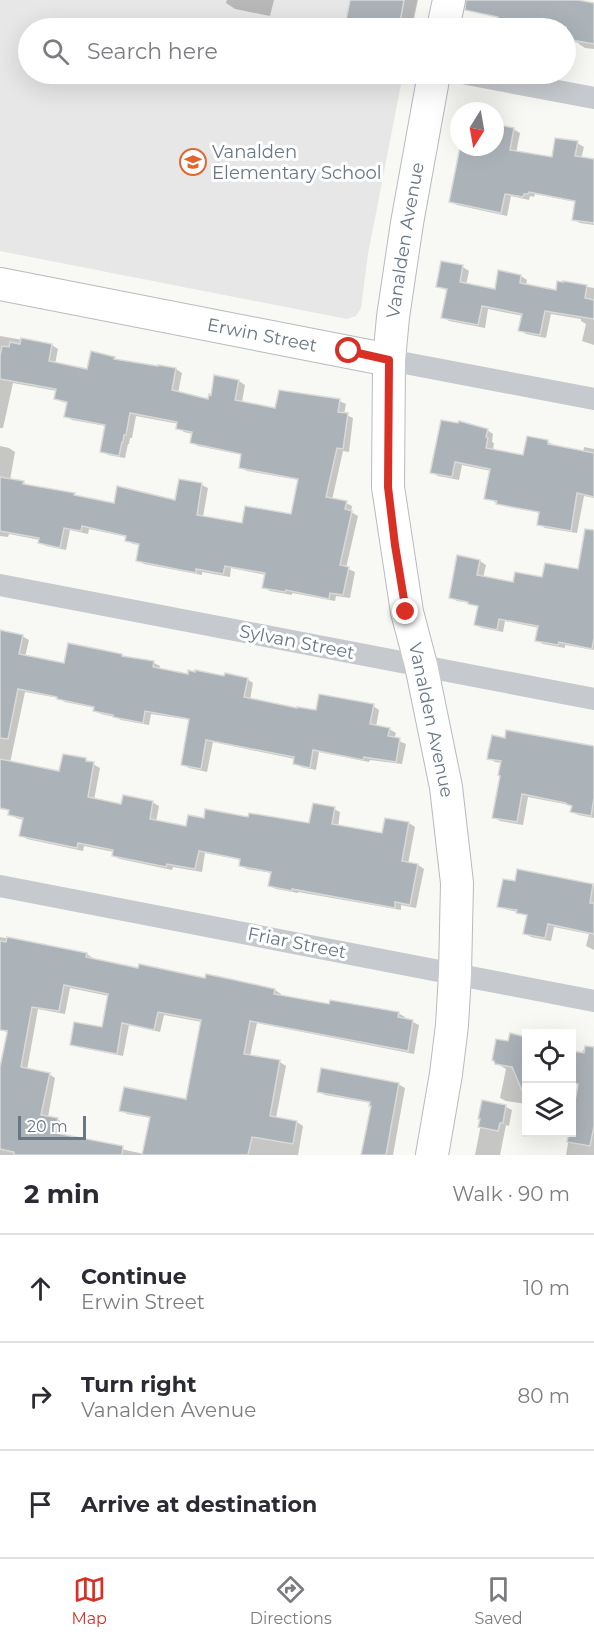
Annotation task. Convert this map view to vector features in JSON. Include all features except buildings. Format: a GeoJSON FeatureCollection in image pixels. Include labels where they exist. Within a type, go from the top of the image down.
{"type":"FeatureCollection","features":[{"type":"Feature","properties":{"kind":"street"},"geometry":{"type":"LineString","coordinates":[[445,18],[449,0]]}},
{"type":"Feature","properties":{"kind":"street","name":"Vanalden Avenue"},"geometry":{"type":"LineString","coordinates":[[432,84],[406,223],[393,317],[389,360],[388,487],[406,612],[421,665],[446,787],[457,883],[455,974],[446,1074],[432,1155]]}},
{"type":"Feature","properties":{"kind":"street"},"geometry":{"type":"LineString","coordinates":[[520,84],[594,98]]}},
{"type":"Feature","properties":{"kind":"street","name":"Erwin Street"},"geometry":{"type":"LineString","coordinates":[[0,284],[594,399]]}},
{"type":"Feature","properties":{"kind":"street","name":"Sylvan Street"},"geometry":{"type":"LineString","coordinates":[[0,585],[594,699]]}},
{"type":"Feature","properties":{"kind":"street","name":"Friar Street"},"geometry":{"type":"LineString","coordinates":[[0,886],[594,1001]]}},
{"type":"Feature","properties":{"kind":"shaded area","name":"Vanalden Elementary School"},"geometry":{"type":"Polygon","coordinates":[[[0,0],[417,0],[413,18],[18,18],[18,84],[401,84],[368,254],[361,308],[356,316],[347,319],[0,251],[0,0]]]}},
{"type":"Feature","properties":{"kind":"place","name":"Vanalden Elementary School"},"geometry":{"type":"Point","coordinates":[193,162]}},
{"type":"Feature","properties":{"kind":"route"},"geometry":{"type":"LineString","coordinates":[[349,351],[389,360],[388,487],[406,612]]}}]}
